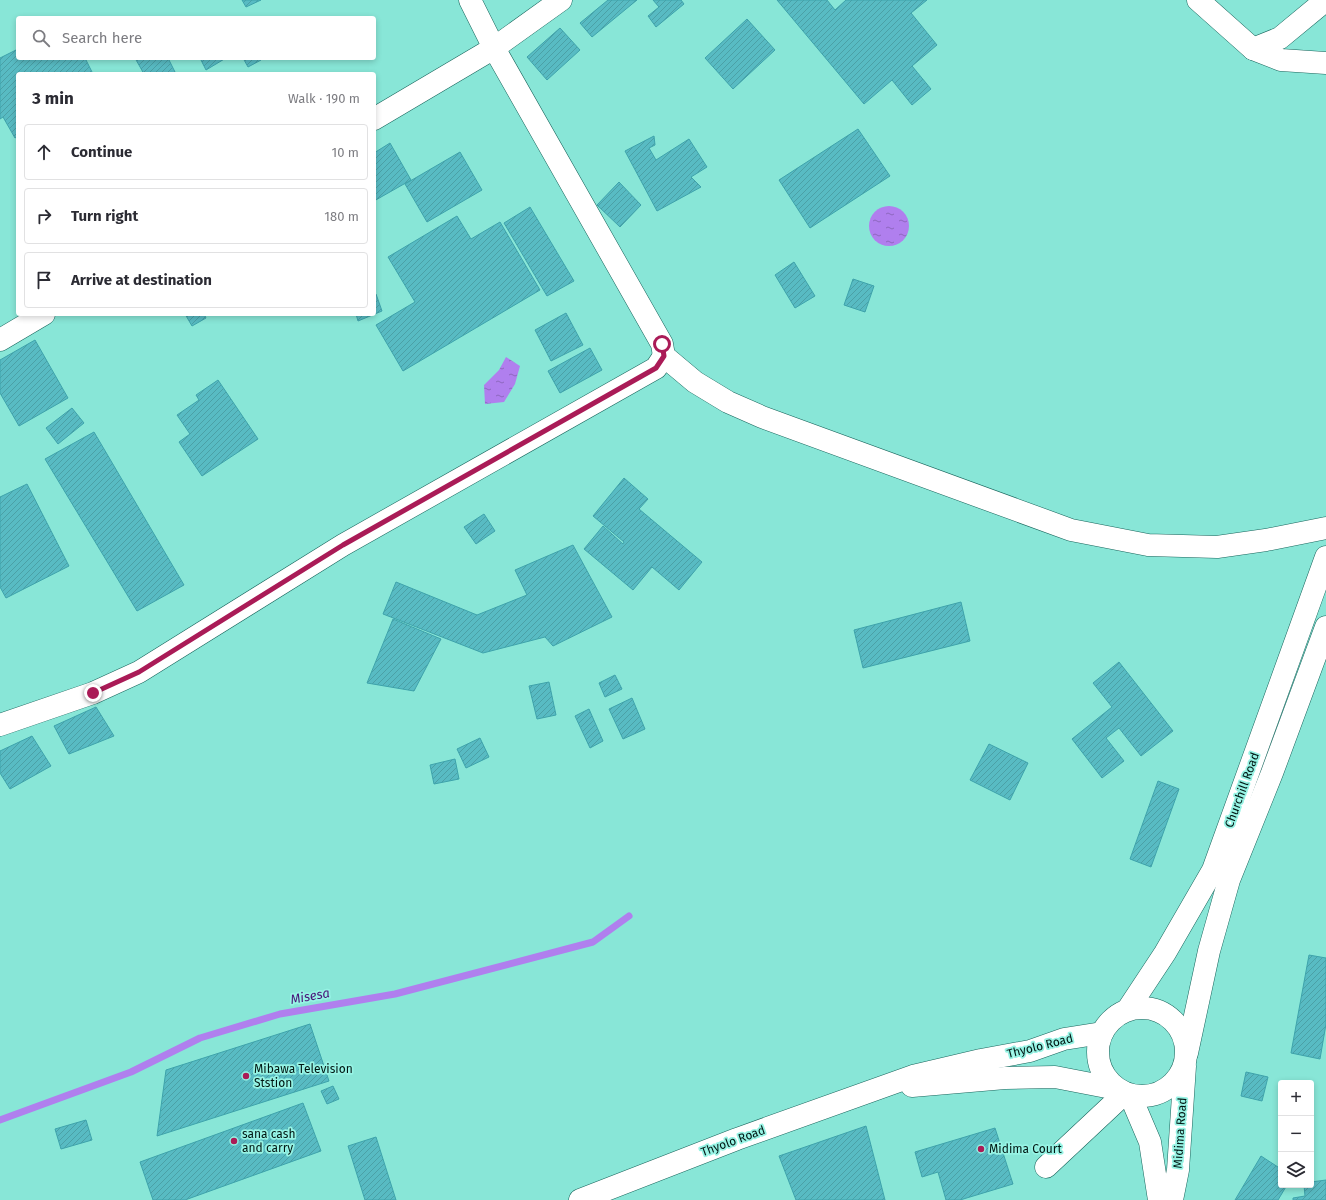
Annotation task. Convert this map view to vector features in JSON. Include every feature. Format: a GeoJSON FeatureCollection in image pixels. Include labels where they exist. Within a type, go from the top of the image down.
{"type":"FeatureCollection","features":[{"type":"Feature","properties":{"kind":"main road"},"geometry":{"type":"LineString","coordinates":[[470,0],[494,48],[662,344],[664,356],[695,382],[728,402],[762,417],[1071,530],[1148,545],[1217,547],[1266,540],[1326,528]]}},
{"type":"Feature","properties":{"kind":"main road"},"geometry":{"type":"LineString","coordinates":[[376,118],[494,48],[561,0]]}},
{"type":"Feature","properties":{"kind":"main road"},"geometry":{"type":"LineString","coordinates":[[1198,0],[1253,49],[1281,60],[1326,63]]}},
{"type":"Feature","properties":{"kind":"main road"},"geometry":{"type":"LineString","coordinates":[[1253,49],[1280,38],[1326,0]]}},
{"type":"Feature","properties":{"kind":"main road"},"geometry":{"type":"LineString","coordinates":[[0,340],[41,316]]}},
{"type":"Feature","properties":{"kind":"main road"},"geometry":{"type":"LineString","coordinates":[[0,725],[93,693],[139,672],[343,545],[656,368],[664,356]]}},
{"type":"Feature","properties":{"kind":"main road","name":"Churchill Road"},"geometry":{"type":"LineString","coordinates":[[1128,1009],[1165,953],[1213,870],[1326,557]]}},
{"type":"Feature","properties":{"kind":"main road","name":"Churchill Road"},"geometry":{"type":"LineString","coordinates":[[1186,1060],[1209,952],[1229,880],[1272,773],[1326,627]]}},
{"type":"Feature","properties":{"kind":"main road"},"geometry":{"type":"LineString","coordinates":[[1145,1007],[1162,1012],[1175,1022],[1184,1036],[1186,1060],[1178,1078],[1169,1088],[1157,1094],[1144,1096],[1124,1092],[1108,1080],[1101,1070],[1098,1057],[1098,1045],[1102,1033],[1112,1018],[1128,1009],[1145,1007]]}},
{"type":"Feature","properties":{"kind":"main road","name":"Thyolo Road"},"geometry":{"type":"LineString","coordinates":[[580,1200],[737,1139],[938,1069],[1030,1051],[1064,1039],[1102,1033]]}},
{"type":"Feature","properties":{"kind":"main road","name":"Midima Road"},"geometry":{"type":"LineString","coordinates":[[1172,1200],[1178,1170],[1186,1060]]}},
{"type":"Feature","properties":{"kind":"main road","name":"Thyolo Road"},"geometry":{"type":"LineString","coordinates":[[886,1086],[930,1086],[1005,1078],[1055,1077],[1124,1092]]}},
{"type":"Feature","properties":{"kind":"main road"},"geometry":{"type":"LineString","coordinates":[[1046,1167],[1124,1092]]}},
{"type":"Feature","properties":{"kind":"main road","name":"Midima Road"},"geometry":{"type":"LineString","coordinates":[[1124,1092],[1150,1142],[1159,1200]]}},
{"type":"Feature","properties":{"kind":"water"},"geometry":{"type":"Polygon","coordinates":[[[893,206],[900,209],[906,215],[909,226],[908,234],[900,243],[893,246],[885,246],[878,243],[870,234],[869,222],[872,215],[881,207],[893,206]]]}},
{"type":"Feature","properties":{"kind":"water"},"geometry":{"type":"Polygon","coordinates":[[[506,357],[520,366],[515,384],[504,402],[485,404],[484,385],[499,370],[506,357]]]}},
{"type":"Feature","properties":{"kind":"building"},"geometry":{"type":"Polygon","coordinates":[[[242,0],[261,0],[246,7],[242,0]]]}},
{"type":"Feature","properties":{"kind":"building"},"geometry":{"type":"Polygon","coordinates":[[[608,0],[637,0],[592,37],[580,23],[608,0]]]}},
{"type":"Feature","properties":{"kind":"building"},"geometry":{"type":"Polygon","coordinates":[[[653,0],[681,0],[684,4],[656,27],[648,16],[659,7],[653,0]]]}},
{"type":"Feature","properties":{"kind":"building"},"geometry":{"type":"Polygon","coordinates":[[[777,0],[827,0],[835,10],[846,0],[927,0],[911,13],[937,45],[912,66],[931,89],[912,105],[892,80],[864,104],[777,0]]]}},
{"type":"Feature","properties":{"kind":"building"},"geometry":{"type":"Polygon","coordinates":[[[747,19],[775,50],[733,89],[705,58],[747,19]]]}},
{"type":"Feature","properties":{"kind":"building"},"geometry":{"type":"Polygon","coordinates":[[[560,28],[580,50],[547,80],[527,57],[560,28]]]}},
{"type":"Feature","properties":{"kind":"building"},"geometry":{"type":"Polygon","coordinates":[[[16,50],[16,60],[86,60],[92,72],[16,72],[15,138],[3,117],[0,119],[0,58],[16,50]]]}},
{"type":"Feature","properties":{"kind":"building"},"geometry":{"type":"Polygon","coordinates":[[[136,60],[169,60],[175,72],[143,72],[136,60]]]}},
{"type":"Feature","properties":{"kind":"building"},"geometry":{"type":"Polygon","coordinates":[[[201,60],[223,60],[206,70],[201,60]]]}},
{"type":"Feature","properties":{"kind":"building"},"geometry":{"type":"Polygon","coordinates":[[[244,60],[261,60],[248,67],[244,60]]]}},
{"type":"Feature","properties":{"kind":"building"},"geometry":{"type":"Polygon","coordinates":[[[858,129],[890,176],[810,228],[779,180],[858,129]]]}},
{"type":"Feature","properties":{"kind":"building"},"geometry":{"type":"Polygon","coordinates":[[[654,136],[655,145],[649,148],[656,160],[689,139],[707,167],[691,177],[701,187],[657,211],[625,151],[654,136]]]}},
{"type":"Feature","properties":{"kind":"building"},"geometry":{"type":"Polygon","coordinates":[[[390,143],[411,180],[376,200],[376,152],[390,143]]]}},
{"type":"Feature","properties":{"kind":"building"},"geometry":{"type":"Polygon","coordinates":[[[460,152],[482,190],[427,222],[405,184],[460,152]]]}},
{"type":"Feature","properties":{"kind":"building"},"geometry":{"type":"Polygon","coordinates":[[[619,182],[641,205],[620,227],[597,205],[619,182]]]}},
{"type":"Feature","properties":{"kind":"building"},"geometry":{"type":"Polygon","coordinates":[[[530,207],[574,281],[547,296],[504,223],[530,207]]]}},
{"type":"Feature","properties":{"kind":"building"},"geometry":{"type":"Polygon","coordinates":[[[457,216],[471,239],[500,222],[540,290],[403,371],[376,325],[415,302],[388,257],[457,216]]]}},
{"type":"Feature","properties":{"kind":"building"},"geometry":{"type":"Polygon","coordinates":[[[794,262],[815,296],[795,308],[775,275],[794,262]]]}},
{"type":"Feature","properties":{"kind":"building"},"geometry":{"type":"Polygon","coordinates":[[[853,279],[874,286],[865,312],[844,305],[853,279]]]}},
{"type":"Feature","properties":{"kind":"building"},"geometry":{"type":"Polygon","coordinates":[[[376,294],[382,311],[376,314],[376,294]]]}},
{"type":"Feature","properties":{"kind":"building"},"geometry":{"type":"Polygon","coordinates":[[[566,313],[583,345],[551,361],[535,330],[566,313]]]}},
{"type":"Feature","properties":{"kind":"building"},"geometry":{"type":"Polygon","coordinates":[[[186,316],[205,316],[206,318],[192,326],[186,316]]]}},
{"type":"Feature","properties":{"kind":"building"},"geometry":{"type":"Polygon","coordinates":[[[357,316],[370,316],[358,321],[357,316]]]}},
{"type":"Feature","properties":{"kind":"building"},"geometry":{"type":"Polygon","coordinates":[[[35,340],[68,398],[19,426],[0,393],[0,360],[35,340]]]}},
{"type":"Feature","properties":{"kind":"building"},"geometry":{"type":"Polygon","coordinates":[[[590,348],[602,370],[560,393],[548,371],[590,348]]]}},
{"type":"Feature","properties":{"kind":"building"},"geometry":{"type":"Polygon","coordinates":[[[218,380],[258,439],[202,476],[179,442],[190,434],[177,415],[199,400],[196,395],[218,380]]]}},
{"type":"Feature","properties":{"kind":"building"},"geometry":{"type":"Polygon","coordinates":[[[72,408],[84,423],[58,444],[46,428],[72,408]]]}},
{"type":"Feature","properties":{"kind":"building"},"geometry":{"type":"Polygon","coordinates":[[[94,432],[184,585],[137,611],[45,459],[94,432]]]}},
{"type":"Feature","properties":{"kind":"building"},"geometry":{"type":"Polygon","coordinates":[[[624,478],[648,499],[639,509],[702,562],[679,590],[652,567],[633,590],[584,549],[603,526],[623,544],[624,542],[593,516],[624,478]]]}},
{"type":"Feature","properties":{"kind":"building"},"geometry":{"type":"Polygon","coordinates":[[[27,484],[69,566],[6,598],[0,587],[0,497],[27,484]]]}},
{"type":"Feature","properties":{"kind":"building"},"geometry":{"type":"Polygon","coordinates":[[[484,514],[495,531],[476,544],[464,527],[484,514]]]}},
{"type":"Feature","properties":{"kind":"building"},"geometry":{"type":"Polygon","coordinates":[[[573,545],[612,617],[553,646],[545,637],[483,653],[383,614],[396,582],[477,615],[527,595],[515,570],[573,545]]]}},
{"type":"Feature","properties":{"kind":"building"},"geometry":{"type":"Polygon","coordinates":[[[961,602],[970,641],[863,668],[854,630],[961,602]]]}},
{"type":"Feature","properties":{"kind":"building"},"geometry":{"type":"Polygon","coordinates":[[[393,619],[441,639],[414,691],[367,683],[393,619]]]}},
{"type":"Feature","properties":{"kind":"building"},"geometry":{"type":"Polygon","coordinates":[[[1119,662],[1173,731],[1141,756],[1119,728],[1106,738],[1124,761],[1102,778],[1072,739],[1112,707],[1093,683],[1119,662]]]}},
{"type":"Feature","properties":{"kind":"building"},"geometry":{"type":"Polygon","coordinates":[[[615,675],[622,689],[605,697],[599,683],[615,675]]]}},
{"type":"Feature","properties":{"kind":"building"},"geometry":{"type":"Polygon","coordinates":[[[549,682],[556,715],[537,719],[529,686],[549,682]]]}},
{"type":"Feature","properties":{"kind":"building"},"geometry":{"type":"Polygon","coordinates":[[[632,698],[645,729],[623,739],[609,709],[632,698]]]}},
{"type":"Feature","properties":{"kind":"building"},"geometry":{"type":"Polygon","coordinates":[[[96,707],[114,736],[69,754],[54,726],[96,707]]]}},
{"type":"Feature","properties":{"kind":"building"},"geometry":{"type":"Polygon","coordinates":[[[589,709],[603,741],[590,748],[575,716],[589,709]]]}},
{"type":"Feature","properties":{"kind":"building"},"geometry":{"type":"Polygon","coordinates":[[[32,736],[51,766],[10,789],[0,773],[0,751],[32,736]]]}},
{"type":"Feature","properties":{"kind":"building"},"geometry":{"type":"Polygon","coordinates":[[[480,738],[489,757],[466,768],[457,749],[480,738]]]}},
{"type":"Feature","properties":{"kind":"building"},"geometry":{"type":"Polygon","coordinates":[[[989,744],[1028,763],[1010,800],[970,780],[989,744]]]}},
{"type":"Feature","properties":{"kind":"building"},"geometry":{"type":"Polygon","coordinates":[[[455,759],[459,779],[434,784],[430,765],[455,759]]]}},
{"type":"Feature","properties":{"kind":"building"},"geometry":{"type":"Polygon","coordinates":[[[1158,781],[1179,789],[1151,867],[1130,859],[1158,781]]]}},
{"type":"Feature","properties":{"kind":"building"},"geometry":{"type":"Polygon","coordinates":[[[1309,955],[1326,958],[1326,1024],[1320,1059],[1291,1053],[1309,955]]]}},
{"type":"Feature","properties":{"kind":"building","name":"Mibawa Television Ststion"},"geometry":{"type":"Polygon","coordinates":[[[310,1024],[329,1081],[157,1136],[166,1070],[310,1024]]]}},
{"type":"Feature","properties":{"kind":"building"},"geometry":{"type":"Polygon","coordinates":[[[1246,1072],[1268,1077],[1262,1101],[1241,1096],[1246,1072]]]}},
{"type":"Feature","properties":{"kind":"building"},"geometry":{"type":"Polygon","coordinates":[[[333,1086],[339,1099],[327,1104],[321,1091],[333,1086]]]}},
{"type":"Feature","properties":{"kind":"building"},"geometry":{"type":"Polygon","coordinates":[[[303,1103],[321,1151],[185,1200],[153,1200],[140,1162],[303,1103]]]}},
{"type":"Feature","properties":{"kind":"building"},"geometry":{"type":"Polygon","coordinates":[[[86,1120],[92,1140],[61,1149],[55,1129],[86,1120]]]}},
{"type":"Feature","properties":{"kind":"building"},"geometry":{"type":"Polygon","coordinates":[[[866,1126],[885,1200],[796,1200],[779,1156],[866,1126]]]}},
{"type":"Feature","properties":{"kind":"building","name":"Midima Court"},"geometry":{"type":"Polygon","coordinates":[[[995,1128],[1013,1184],[960,1200],[946,1200],[938,1172],[922,1177],[915,1152],[995,1128]]]}},
{"type":"Feature","properties":{"kind":"building"},"geometry":{"type":"Polygon","coordinates":[[[376,1137],[396,1200],[365,1200],[348,1146],[376,1137]]]}},
{"type":"Feature","properties":{"kind":"building"},"geometry":{"type":"Polygon","coordinates":[[[1261,1156],[1278,1167],[1278,1188],[1285,1188],[1278,1200],[1235,1200],[1261,1156]]]}},
{"type":"Feature","properties":{"kind":"building"},"geometry":{"type":"Polygon","coordinates":[[[1326,1180],[1326,1200],[1293,1200],[1293,1198],[1305,1196],[1304,1188],[1314,1188],[1314,1182],[1326,1180]]]}},
{"type":"Feature","properties":{"kind":"waterway","name":"Misesa"},"geometry":{"type":"LineString","coordinates":[[0,1120],[131,1072],[200,1038],[280,1014],[395,994],[593,942],[629,916]]}},
{"type":"Feature","properties":{"kind":"place","name":"Mibawa Television Ststion"},"geometry":{"type":"Point","coordinates":[246,1076]}},
{"type":"Feature","properties":{"kind":"place","name":"sana cash and carry"},"geometry":{"type":"Point","coordinates":[234,1141]}},
{"type":"Feature","properties":{"kind":"place","name":"Midima Court"},"geometry":{"type":"Point","coordinates":[981,1149]}},
{"type":"Feature","properties":{"kind":"route"},"geometry":{"type":"LineString","coordinates":[[93,693],[139,672],[343,545],[656,368],[664,356],[662,344]]}}]}
